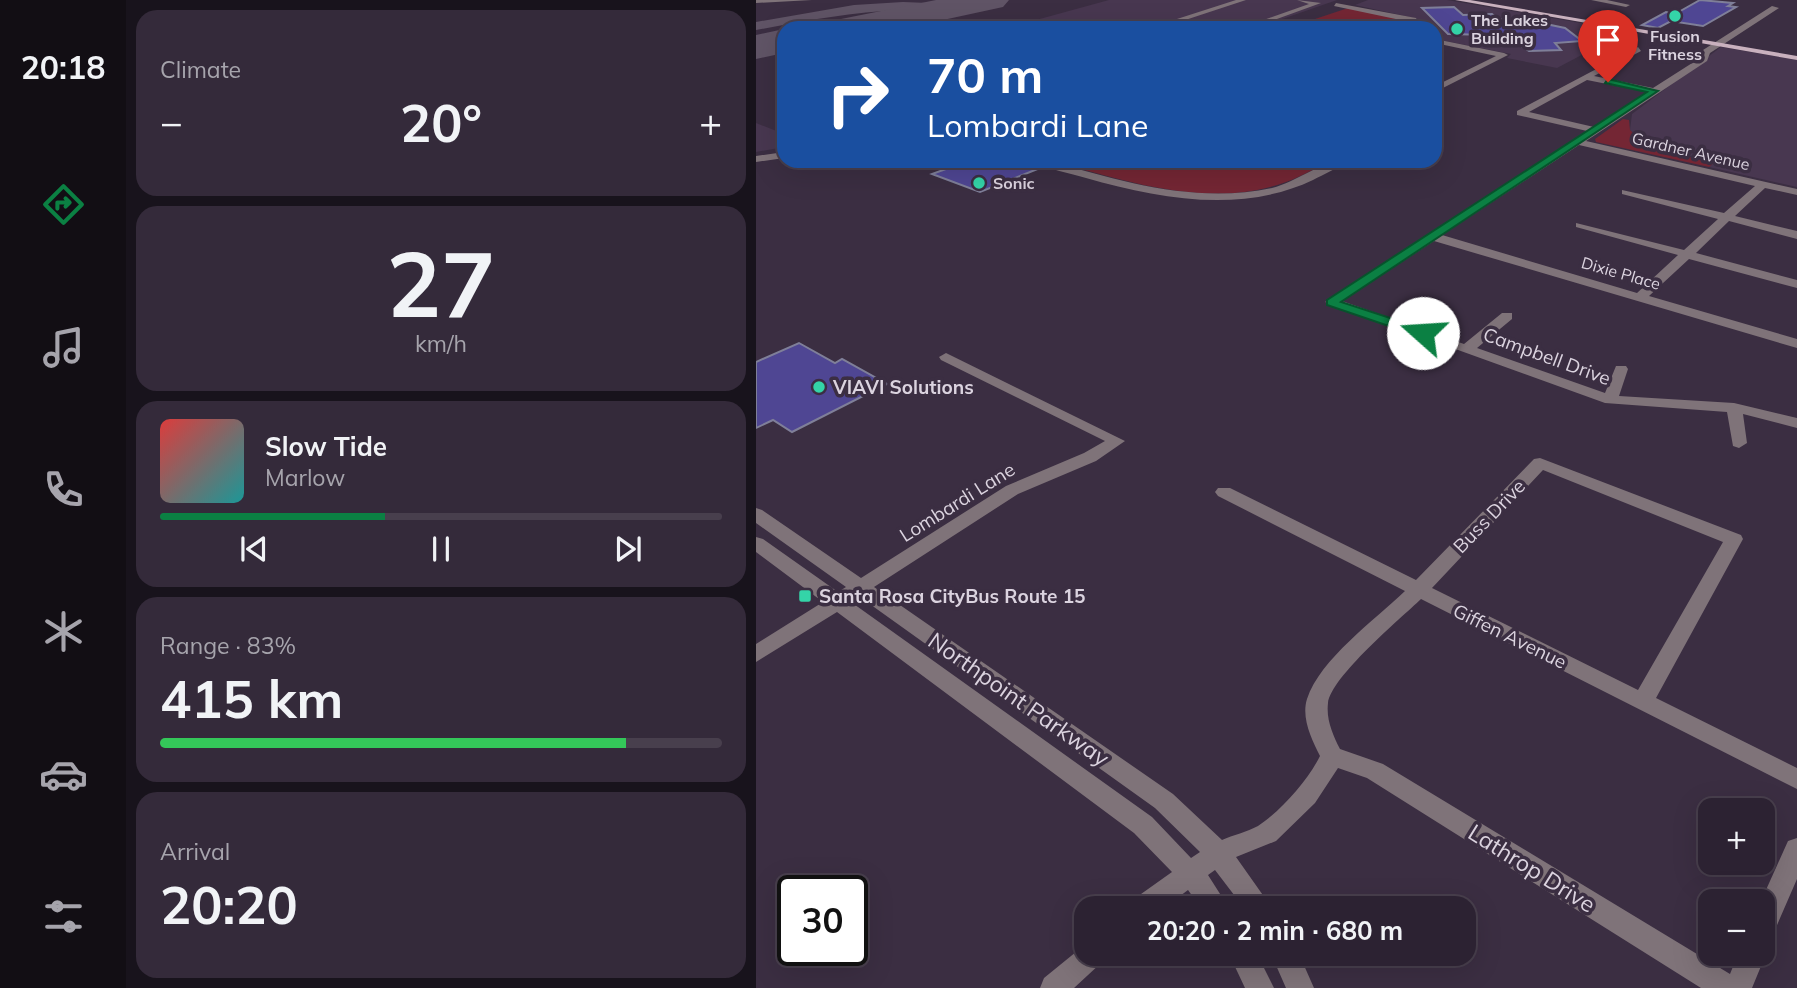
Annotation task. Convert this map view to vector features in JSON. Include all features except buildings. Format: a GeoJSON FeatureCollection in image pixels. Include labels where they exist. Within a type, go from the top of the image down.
{"type":"FeatureCollection","features":[{"type":"Feature","properties":{"kind":"main road"},"geometry":{"type":"LineString","coordinates":[[1458,0],[1480,1],[1797,58]]}},
{"type":"Feature","properties":{"kind":"street"},"geometry":{"type":"LineString","coordinates":[[756,1],[786,3],[809,0]]}},
{"type":"Feature","properties":{"kind":"street"},"geometry":{"type":"LineString","coordinates":[[1176,21],[1243,0]]}},
{"type":"Feature","properties":{"kind":"street"},"geometry":{"type":"LineString","coordinates":[[1265,21],[1318,3],[1300,0]]}},
{"type":"Feature","properties":{"kind":"street"},"geometry":{"type":"LineString","coordinates":[[1292,21],[1363,0]]}},
{"type":"Feature","properties":{"kind":"street"},"geometry":{"type":"LineString","coordinates":[[1594,0],[1626,5]]}},
{"type":"Feature","properties":{"kind":"street"},"geometry":{"type":"LineString","coordinates":[[1664,0],[1682,0]]}},
{"type":"Feature","properties":{"kind":"street"},"geometry":{"type":"LineString","coordinates":[[1327,13],[1344,4],[1402,16],[1414,21]]}},
{"type":"Feature","properties":{"kind":"street"},"geometry":{"type":"LineString","coordinates":[[1435,237],[1704,59],[1706,52],[1717,44],[1775,8]]}},
{"type":"Feature","properties":{"kind":"street"},"geometry":{"type":"LineString","coordinates":[[1442,42],[1504,55],[1442,86]]}},
{"type":"Feature","properties":{"kind":"street"},"geometry":{"type":"LineString","coordinates":[[1596,130],[1520,113],[1638,49]]}},
{"type":"Feature","properties":{"kind":"street"},"geometry":{"type":"LineString","coordinates":[[1585,77],[1654,91]]}},
{"type":"Feature","properties":{"kind":"street","name":"Gardner Avenue"},"geometry":{"type":"LineString","coordinates":[[1578,142],[1797,192]]}},
{"type":"Feature","properties":{"kind":"street"},"geometry":{"type":"LineString","coordinates":[[756,157],[777,154]]}},
{"type":"Feature","properties":{"kind":"street"},"geometry":{"type":"LineString","coordinates":[[1066,168],[1142,188],[1200,197],[1277,190],[1326,168]]}},
{"type":"Feature","properties":{"kind":"street"},"geometry":{"type":"LineString","coordinates":[[1640,297],[1763,184]]}},
{"type":"Feature","properties":{"kind":"street"},"geometry":{"type":"LineString","coordinates":[[1626,192],[1797,235]]}},
{"type":"Feature","properties":{"kind":"street"},"geometry":{"type":"LineString","coordinates":[[1580,225],[1797,284]]}},
{"type":"Feature","properties":{"kind":"street","name":"Dixie Place"},"geometry":{"type":"LineString","coordinates":[[1435,237],[1797,344]]}},
{"type":"Feature","properties":{"kind":"street","name":"Campbell Drive"},"geometry":{"type":"LineString","coordinates":[[1435,237],[1332,302],[1610,400],[1734,408],[1797,423]]}},
{"type":"Feature","properties":{"kind":"street"},"geometry":{"type":"LineString","coordinates":[[1468,348],[1507,316]]}},
{"type":"Feature","properties":{"kind":"street","name":"Lombardi Lane"},"geometry":{"type":"LineString","coordinates":[[756,654],[1012,490],[1090,457],[1117,441],[946,357]]}},
{"type":"Feature","properties":{"kind":"street"},"geometry":{"type":"LineString","coordinates":[[1610,400],[1621,369]]}},
{"type":"Feature","properties":{"kind":"street"},"geometry":{"type":"LineString","coordinates":[[1734,408],[1739,443]]}},
{"type":"Feature","properties":{"kind":"street","name":"Buss Drive"},"geometry":{"type":"LineString","coordinates":[[1332,756],[1319,730],[1317,701],[1336,669],[1417,591],[1540,463],[1734,539],[1643,701]]}},
{"type":"Feature","properties":{"kind":"street","name":"Giffen Avenue"},"geometry":{"type":"LineString","coordinates":[[1224,492],[1797,779]]}},
{"type":"Feature","properties":{"kind":"street","name":"Northpoint Parkway"},"geometry":{"type":"LineString","coordinates":[[756,514],[1164,801],[1218,853],[1250,896]]}},
{"type":"Feature","properties":{"kind":"street","name":"Northpoint Parkway"},"geometry":{"type":"LineString","coordinates":[[756,543],[1120,807],[1143,825],[1190,873],[1208,896]]}},
{"type":"Feature","properties":{"kind":"street"},"geometry":{"type":"LineString","coordinates":[[1159,896],[1218,853],[1267,833],[1307,796],[1321,778],[1332,756]]}},
{"type":"Feature","properties":{"kind":"street","name":"Lathrop Drive"},"geometry":{"type":"LineString","coordinates":[[1332,756],[1375,771],[1727,988]]}},
{"type":"Feature","properties":{"kind":"street"},"geometry":{"type":"LineString","coordinates":[[1775,900],[1797,849]]}},
{"type":"Feature","properties":{"kind":"street"},"geometry":{"type":"LineString","coordinates":[[1054,988],[1078,966]]}},
{"type":"Feature","properties":{"kind":"street"},"geometry":{"type":"LineString","coordinates":[[1249,966],[1260,988]]}},
{"type":"Feature","properties":{"kind":"street"},"geometry":{"type":"LineString","coordinates":[[1290,966],[1300,988]]}},
{"type":"Feature","properties":{"kind":"street"},"geometry":{"type":"LineString","coordinates":[[1738,988],[1747,966]]}},
{"type":"Feature","properties":{"kind":"shaded area"},"geometry":{"type":"Polygon","coordinates":[[[1109,0],[1337,0],[1276,21],[1032,21],[1109,0]]]}},
{"type":"Feature","properties":{"kind":"shaded area"},"geometry":{"type":"Polygon","coordinates":[[[1368,0],[1447,0],[1627,31],[1557,68],[1507,58],[1511,54],[1442,40],[1442,21],[1418,21],[1355,5],[1368,0]]]}},
{"type":"Feature","properties":{"kind":"shaded area"},"geometry":{"type":"Polygon","coordinates":[[[1348,8],[1405,21],[1309,21],[1348,8]]]}},
{"type":"Feature","properties":{"kind":"shaded area"},"geometry":{"type":"Polygon","coordinates":[[[1721,47],[1797,60],[1797,187],[1709,167],[1714,162],[1669,151],[1637,138],[1630,130],[1632,114],[1721,47]]]}},
{"type":"Feature","properties":{"kind":"shaded area"},"geometry":{"type":"Polygon","coordinates":[[[1623,119],[1629,120],[1630,130],[1638,137],[1658,148],[1715,162],[1709,167],[1596,142],[1595,139],[1623,119]]]}},
{"type":"Feature","properties":{"kind":"shaded area"},"geometry":{"type":"Polygon","coordinates":[[[756,123],[777,131],[777,148],[756,152],[756,123]]]}},
{"type":"Feature","properties":{"kind":"shaded area"},"geometry":{"type":"Polygon","coordinates":[[[1077,168],[1316,168],[1286,182],[1257,190],[1228,193],[1168,190],[1077,168]]]}},
{"type":"Feature","properties":{"kind":"taxiway"},"geometry":{"type":"LineString","coordinates":[[784,21],[878,7],[952,8]]}},
{"type":"Feature","properties":{"kind":"taxiway"},"geometry":{"type":"LineString","coordinates":[[756,26],[777,22]]}},
{"type":"Feature","properties":{"kind":"runway"},"geometry":{"type":"LineString","coordinates":[[885,21],[991,0]]}},
{"type":"Feature","properties":{"kind":"runway"},"geometry":{"type":"LineString","coordinates":[[756,47],[777,42]]}},
{"type":"Feature","properties":{"kind":"place","name":"Fusion Fitness"},"geometry":{"type":"Point","coordinates":[1675,16]}},
{"type":"Feature","properties":{"kind":"place","name":"The Lakes Building"},"geometry":{"type":"Point","coordinates":[1457,29]}},
{"type":"Feature","properties":{"kind":"place","name":"Sonic"},"geometry":{"type":"Point","coordinates":[979,183]}},
{"type":"Feature","properties":{"kind":"place","name":"VIAVI Solutions"},"geometry":{"type":"Point","coordinates":[819,387]}},
{"type":"Feature","properties":{"kind":"place","name":"Santa Rosa CityBus Route 15"},"geometry":{"type":"Point","coordinates":[805,596]}},
{"type":"Feature","properties":{"kind":"route"},"geometry":{"type":"LineString","coordinates":[[1423,333],[1332,302],[1654,91],[1608,82]]}}]}
